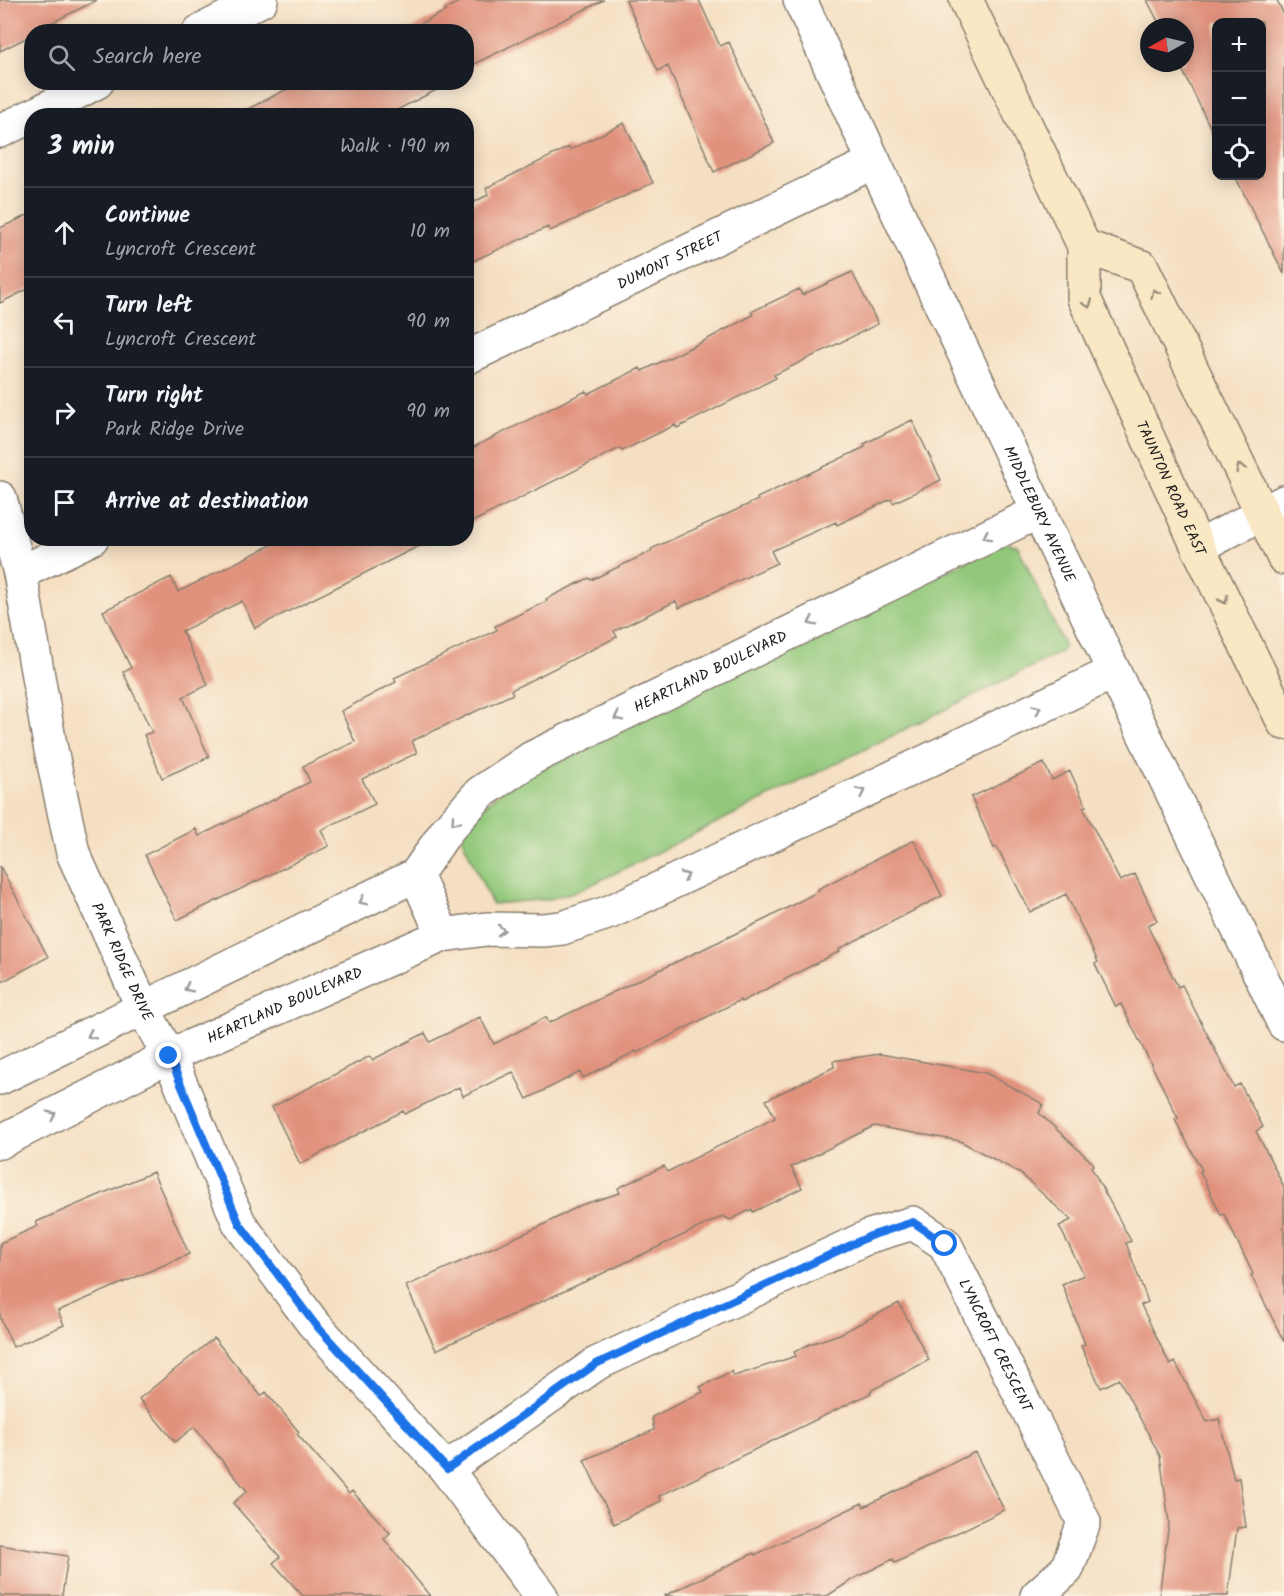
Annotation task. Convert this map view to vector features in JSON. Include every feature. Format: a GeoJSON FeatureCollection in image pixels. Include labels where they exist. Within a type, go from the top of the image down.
{"type":"FeatureCollection","features":[{"type":"Feature","properties":{"kind":"main road","name":"TAUNTON ROAD EAST"},"geometry":{"type":"LineString","coordinates":[[966,0],[1084,246],[1084,298],[1198,548],[1284,723]]}},
{"type":"Feature","properties":{"kind":"main road"},"geometry":{"type":"LineString","coordinates":[[1084,246],[1142,267],[1273,507],[1284,558]]}},
{"type":"Feature","properties":{"kind":"street"},"geometry":{"type":"LineString","coordinates":[[214,24],[261,0]]}},
{"type":"Feature","properties":{"kind":"street","name":"MIDDLEBURY AVENUE"},"geometry":{"type":"LineString","coordinates":[[800,0],[1114,672],[1284,1024]]}},
{"type":"Feature","properties":{"kind":"street"},"geometry":{"type":"LineString","coordinates":[[47,108],[82,90]]}},
{"type":"Feature","properties":{"kind":"street"},"geometry":{"type":"LineString","coordinates":[[0,131],[24,120]]}},
{"type":"Feature","properties":{"kind":"street","name":"DUMONT STREET"},"geometry":{"type":"LineString","coordinates":[[474,354],[874,162]]}},
{"type":"Feature","properties":{"kind":"street","name":"PARK RIDGE DRIVE"},"geometry":{"type":"LineString","coordinates":[[0,498],[20,573],[50,745],[73,853],[144,1010],[169,1056],[239,1223],[314,1323],[447,1469],[542,1596]]}},
{"type":"Feature","properties":{"kind":"street"},"geometry":{"type":"LineString","coordinates":[[1198,548],[1273,507]]}},
{"type":"Feature","properties":{"kind":"street","name":"HEARTLAND BOULEVARD"},"geometry":{"type":"LineString","coordinates":[[0,1078],[144,1010],[416,875],[447,830],[480,793],[532,759],[1040,511]]}},
{"type":"Feature","properties":{"kind":"street"},"geometry":{"type":"LineString","coordinates":[[20,573],[76,546]]}},
{"type":"Feature","properties":{"kind":"street","name":"HEARTLAND BOULEVARD"},"geometry":{"type":"LineString","coordinates":[[0,1142],[169,1056],[443,935],[486,929],[553,929],[610,912],[1114,672]]}},
{"type":"Feature","properties":{"kind":"street"},"geometry":{"type":"LineString","coordinates":[[416,875],[443,935]]}},
{"type":"Feature","properties":{"kind":"street","name":"LYNCROFT CRESCENT"},"geometry":{"type":"LineString","coordinates":[[447,1469],[596,1364],[870,1236],[913,1222],[945,1244],[1084,1522],[1067,1569],[1037,1596]]}},
{"type":"Feature","properties":{"kind":"green space"},"geometry":{"type":"Polygon","coordinates":[[[1005,543],[1017,545],[1065,647],[1059,653],[583,889],[550,899],[492,904],[458,830],[514,779],[1005,543]]]}},
{"type":"Feature","properties":{"kind":"building"},"geometry":{"type":"Polygon","coordinates":[[[0,0],[97,0],[49,24],[24,24],[24,39],[0,51],[0,0]]]}},
{"type":"Feature","properties":{"kind":"building"},"geometry":{"type":"Polygon","coordinates":[[[463,0],[604,0],[474,64],[474,24],[420,24],[446,11],[445,9],[463,0]]]}},
{"type":"Feature","properties":{"kind":"building"},"geometry":{"type":"Polygon","coordinates":[[[626,0],[699,0],[720,46],[729,42],[774,143],[714,172],[668,66],[658,71],[626,0]]]}},
{"type":"Feature","properties":{"kind":"building"},"geometry":{"type":"Polygon","coordinates":[[[1147,0],[1277,0],[1284,15],[1284,274],[1237,180],[1266,180],[1266,18],[1212,18],[1212,131],[1183,72],[1194,72],[1194,18],[1156,18],[1147,0]]]}},
{"type":"Feature","properties":{"kind":"building"},"geometry":{"type":"Polygon","coordinates":[[[285,90],[436,90],[401,108],[250,108],[285,90]]]}},
{"type":"Feature","properties":{"kind":"building"},"geometry":{"type":"Polygon","coordinates":[[[624,123],[653,183],[550,231],[548,227],[474,260],[474,202],[488,195],[486,188],[569,147],[570,150],[624,123]]]}},
{"type":"Feature","properties":{"kind":"building"},"geometry":{"type":"Polygon","coordinates":[[[24,217],[24,291],[0,303],[0,228],[24,217]]]}},
{"type":"Feature","properties":{"kind":"building"},"geometry":{"type":"Polygon","coordinates":[[[852,272],[878,324],[774,375],[776,378],[677,428],[675,425],[622,451],[620,448],[474,521],[474,447],[586,391],[588,394],[640,368],[642,371],[700,343],[753,315],[751,312],[799,289],[802,295],[852,272]]]}},
{"type":"Feature","properties":{"kind":"building"},"geometry":{"type":"Polygon","coordinates":[[[912,420],[941,480],[893,503],[891,499],[837,525],[836,522],[771,551],[777,563],[679,608],[676,601],[614,631],[617,637],[511,690],[513,694],[412,741],[417,753],[362,779],[375,804],[321,830],[329,846],[177,920],[145,855],[196,829],[199,836],[310,782],[303,766],[355,742],[341,711],[396,682],[394,678],[497,630],[495,626],[547,601],[546,599],[589,578],[591,580],[652,551],[651,549],[758,500],[757,498],[865,447],[864,444],[912,420]]]}},
{"type":"Feature","properties":{"kind":"building"},"geometry":{"type":"Polygon","coordinates":[[[269,546],[419,546],[255,628],[242,601],[182,631],[208,685],[183,697],[209,757],[162,778],[144,735],[152,732],[123,672],[131,668],[103,611],[171,577],[178,592],[269,546]]]}},
{"type":"Feature","properties":{"kind":"building"},"geometry":{"type":"Polygon","coordinates":[[[1044,763],[1052,780],[1070,771],[1086,806],[1083,807],[1120,881],[1135,874],[1157,921],[1147,925],[1178,987],[1182,985],[1234,1087],[1240,1084],[1263,1127],[1256,1131],[1284,1187],[1284,1342],[1224,1214],[1221,1215],[1200,1171],[1202,1170],[1175,1120],[1178,1118],[1121,1004],[1116,1007],[1095,964],[1098,962],[1066,894],[1030,912],[997,847],[994,848],[971,797],[1044,763]]]}},
{"type":"Feature","properties":{"kind":"building"},"geometry":{"type":"Polygon","coordinates":[[[914,840],[942,896],[741,1002],[740,1000],[583,1078],[580,1072],[527,1099],[513,1072],[463,1096],[459,1087],[405,1114],[403,1111],[300,1164],[272,1107],[370,1056],[372,1060],[425,1033],[430,1042],[480,1017],[494,1044],[546,1017],[549,1023],[768,918],[819,891],[818,889],[914,840]]]}},
{"type":"Feature","properties":{"kind":"building"},"geometry":{"type":"Polygon","coordinates":[[[0,866],[48,957],[0,983],[0,866]]]}},
{"type":"Feature","properties":{"kind":"building"},"geometry":{"type":"Polygon","coordinates":[[[880,1054],[986,1073],[1043,1104],[1039,1113],[1094,1164],[1091,1167],[1131,1241],[1126,1243],[1148,1302],[1141,1305],[1170,1365],[1175,1362],[1207,1422],[1219,1419],[1234,1479],[1239,1478],[1246,1527],[1237,1528],[1228,1596],[1159,1596],[1169,1522],[1160,1456],[1119,1379],[1101,1388],[1081,1346],[1085,1344],[1062,1284],[1084,1275],[1059,1226],[1071,1220],[1020,1173],[960,1141],[874,1126],[791,1167],[802,1188],[753,1212],[752,1209],[730,1220],[723,1216],[436,1350],[406,1286],[541,1226],[581,1205],[620,1193],[618,1188],[664,1166],[667,1172],[775,1118],[766,1100],[834,1067],[833,1061],[880,1054]]]}},
{"type":"Feature","properties":{"kind":"building"},"geometry":{"type":"Polygon","coordinates":[[[153,1172],[189,1254],[58,1311],[64,1325],[13,1347],[0,1317],[0,1243],[38,1226],[36,1222],[153,1172]]]}},
{"type":"Feature","properties":{"kind":"building"},"geometry":{"type":"Polygon","coordinates":[[[899,1303],[929,1360],[870,1391],[871,1393],[659,1496],[661,1501],[614,1524],[584,1460],[654,1430],[652,1417],[703,1392],[700,1387],[732,1371],[734,1376],[796,1356],[794,1352],[840,1334],[899,1303]]]}},
{"type":"Feature","properties":{"kind":"building"},"geometry":{"type":"Polygon","coordinates":[[[214,1338],[261,1396],[266,1392],[299,1432],[297,1434],[349,1494],[352,1491],[390,1533],[384,1539],[430,1596],[303,1596],[273,1563],[280,1557],[233,1503],[247,1491],[194,1427],[175,1442],[139,1399],[214,1338]]]}},
{"type":"Feature","properties":{"kind":"building"},"geometry":{"type":"Polygon","coordinates":[[[975,1452],[1004,1510],[895,1563],[893,1559],[855,1578],[827,1596],[664,1596],[862,1503],[864,1507],[975,1452]]]}},
{"type":"Feature","properties":{"kind":"building"},"geometry":{"type":"Polygon","coordinates":[[[0,1545],[68,1556],[62,1596],[0,1596],[0,1545]]]}},
{"type":"Feature","properties":{"kind":"route"},"geometry":{"type":"LineString","coordinates":[[169,1056],[239,1223],[314,1323],[447,1469],[596,1364],[870,1236],[913,1222],[945,1244]]}}]}
